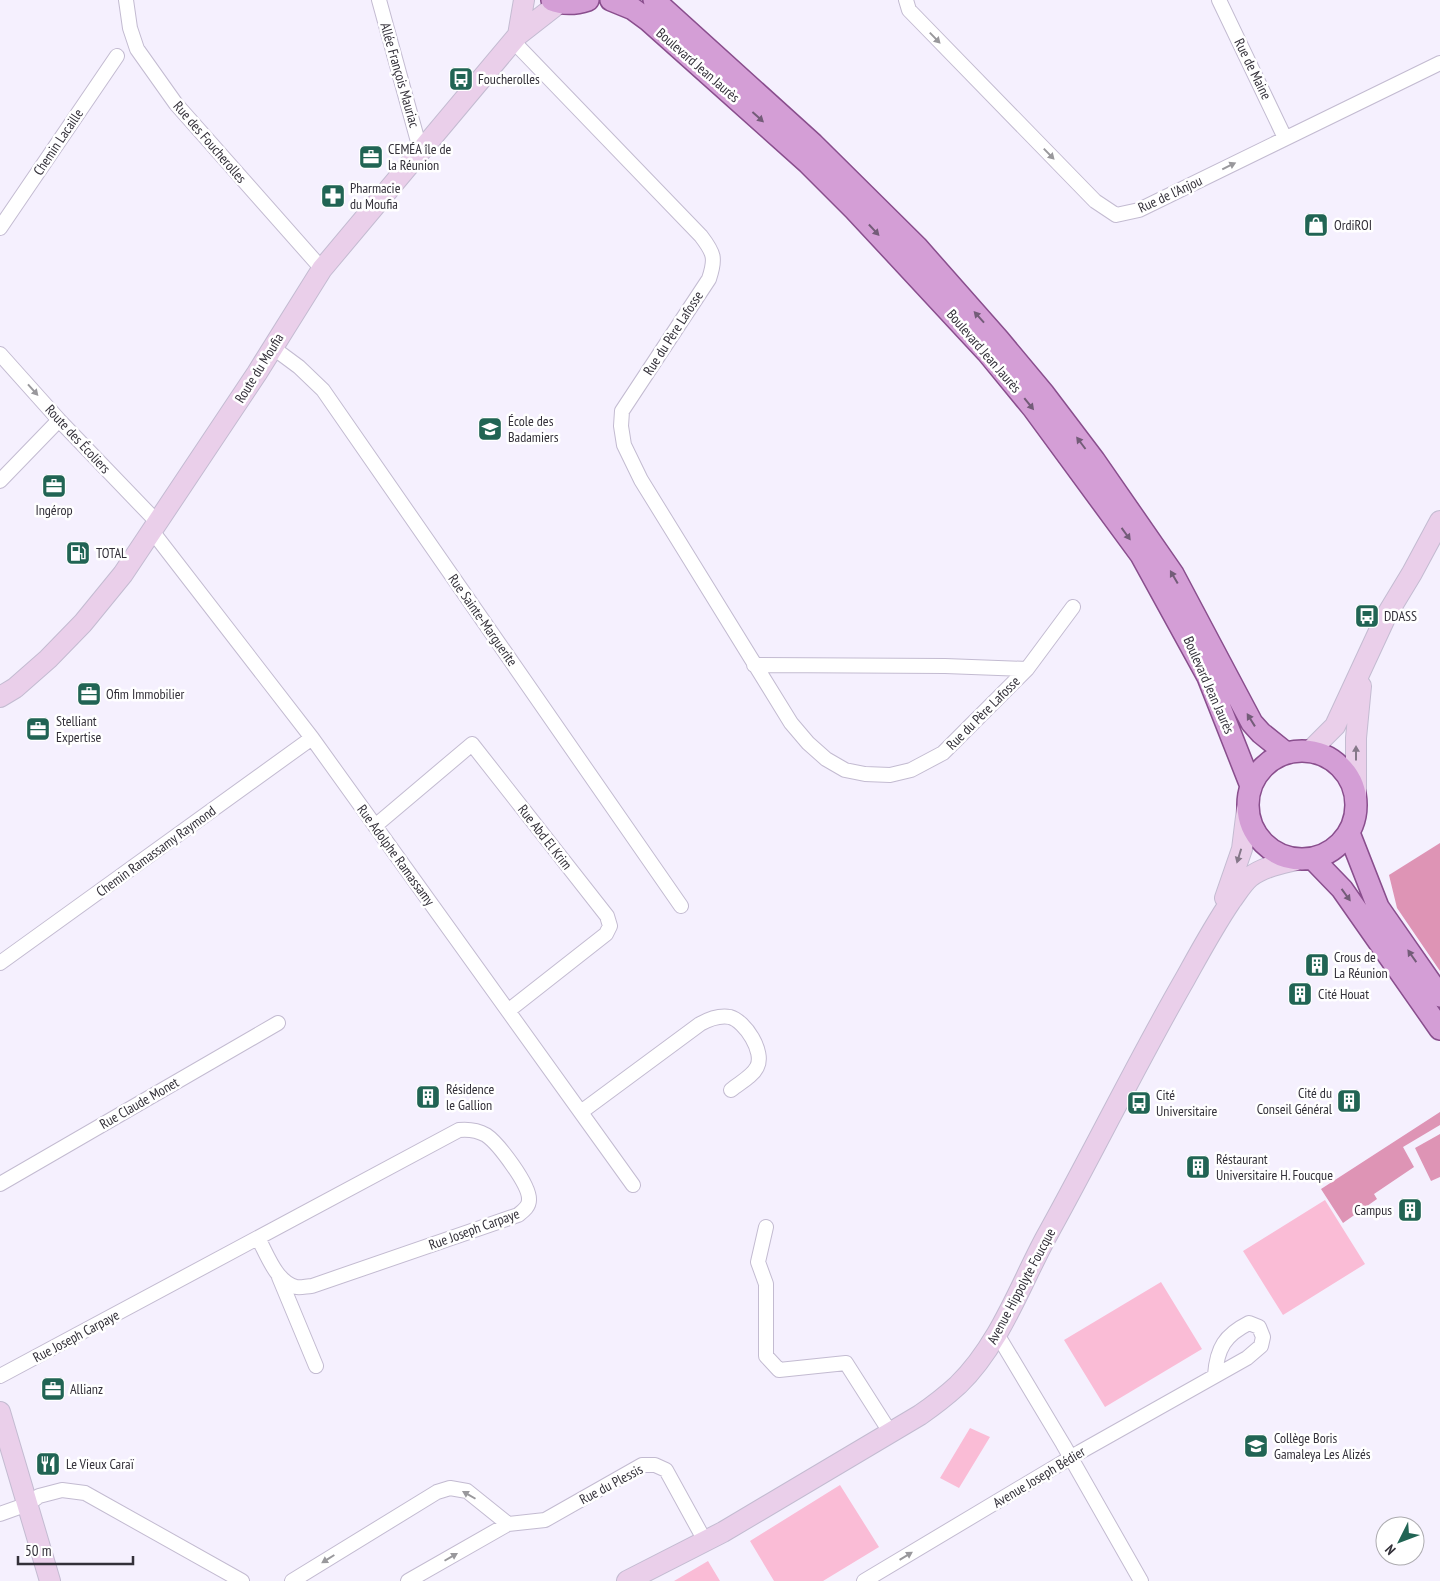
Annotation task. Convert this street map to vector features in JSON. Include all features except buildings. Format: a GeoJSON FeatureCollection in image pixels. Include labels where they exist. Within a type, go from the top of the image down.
{"type":"FeatureCollection","features":[{"type":"Feature","properties":{"kind":"main road"},"geometry":{"type":"LineString","coordinates":[[556,1],[573,3],[588,0]]}},
{"type":"Feature","properties":{"kind":"main road","name":"Boulevard Jean Jaurès"},"geometry":{"type":"LineString","coordinates":[[611,0],[633,9],[648,20],[808,163],[855,210],[987,352],[1033,408],[1142,555],[1208,677],[1251,786]]}},
{"type":"Feature","properties":{"kind":"main road","name":"Boulevard Jean Jaurès"},"geometry":{"type":"LineString","coordinates":[[654,0],[813,144],[917,247],[999,340],[1044,394],[1094,460],[1173,574],[1252,723],[1261,733],[1286,753]]}},
{"type":"Feature","properties":{"kind":"main road","name":"Boulevard Jean Jaurès"},"geometry":{"type":"LineString","coordinates":[[1304,860],[1327,854],[1340,845],[1349,833],[1355,818],[1356,801],[1352,784],[1342,768],[1327,757],[1310,751],[1286,753],[1271,760],[1259,772],[1251,786],[1248,797],[1250,823],[1266,847],[1281,855],[1304,860],[1342,889],[1440,1029]]}},
{"type":"Feature","properties":{"kind":"main road"},"geometry":{"type":"LineString","coordinates":[[1349,833],[1378,907],[1440,996]]}},
{"type":"Feature","properties":{"kind":"street","name":"Rue des Foucherolles"},"geometry":{"type":"LineString","coordinates":[[126,0],[130,28],[138,49],[176,104],[322,269]]}},
{"type":"Feature","properties":{"kind":"street","name":"Allée François Mauriac"},"geometry":{"type":"LineString","coordinates":[[379,0],[420,149]]}},
{"type":"Feature","properties":{"kind":"street"},"geometry":{"type":"LineString","coordinates":[[515,38],[524,0]]}},
{"type":"Feature","properties":{"kind":"street","name":"Rue de l'Anjou"},"geometry":{"type":"LineString","coordinates":[[906,0],[909,10],[923,25],[1096,201],[1116,215],[1139,210],[1440,63]]}},
{"type":"Feature","properties":{"kind":"street","name":"Rue de Maine"},"geometry":{"type":"LineString","coordinates":[[1219,0],[1285,138]]}},
{"type":"Feature","properties":{"kind":"street","name":"Route du Moufia"},"geometry":{"type":"LineString","coordinates":[[0,697],[15,688],[48,660],[83,623],[123,574],[258,373],[272,347],[322,269],[420,149],[515,38],[556,1]]}},
{"type":"Feature","properties":{"kind":"street","name":"Rue du Père Lafosse"},"geometry":{"type":"LineString","coordinates":[[515,38],[701,236],[714,257],[709,279],[622,411],[621,426],[624,445],[641,480],[754,665],[792,723],[808,743],[826,758],[845,770],[865,774],[890,775],[912,770],[943,753],[1027,669],[1073,607]]}},
{"type":"Feature","properties":{"kind":"street","name":"Chemin Lacaille"},"geometry":{"type":"LineString","coordinates":[[0,228],[117,56]]}},
{"type":"Feature","properties":{"kind":"street","name":"Rue Sainte-Marguerite"},"geometry":{"type":"LineString","coordinates":[[272,347],[299,367],[323,390],[681,906]]}},
{"type":"Feature","properties":{"kind":"street","name":"Route des Écoliers"},"geometry":{"type":"LineString","coordinates":[[0,354],[154,527]]}},
{"type":"Feature","properties":{"kind":"street"},"geometry":{"type":"LineString","coordinates":[[0,481],[59,420]]}},
{"type":"Feature","properties":{"kind":"street"},"geometry":{"type":"LineString","coordinates":[[1310,751],[1336,726],[1386,616],[1440,521]]}},
{"type":"Feature","properties":{"kind":"street","name":"Rue Adolphe Ramassamy"},"geometry":{"type":"LineString","coordinates":[[154,527],[312,738],[633,1185]]}},
{"type":"Feature","properties":{"kind":"street","name":"Rue du Père Lafosse"},"geometry":{"type":"LineString","coordinates":[[754,665],[946,666],[1027,669]]}},
{"type":"Feature","properties":{"kind":"street"},"geometry":{"type":"LineString","coordinates":[[1356,801],[1356,738],[1363,666]]}},
{"type":"Feature","properties":{"kind":"street","name":"Chemin Ramassamy Raymond"},"geometry":{"type":"LineString","coordinates":[[0,963],[312,738]]}},
{"type":"Feature","properties":{"kind":"street","name":"Rue Abd El Krim"},"geometry":{"type":"LineString","coordinates":[[375,826],[472,744],[607,916],[610,926],[606,934],[508,1010]]}},
{"type":"Feature","properties":{"kind":"street","name":"Avenue Hippolyte Foucque"},"geometry":{"type":"LineString","coordinates":[[1217,922],[1242,849],[1248,808]]}},
{"type":"Feature","properties":{"kind":"street","name":"Avenue Hippolyte Foucque"},"geometry":{"type":"LineString","coordinates":[[627,1581],[746,1518],[920,1415],[944,1398],[969,1373],[997,1334],[1038,1253],[1094,1151],[1145,1049],[1217,922],[1243,884],[1250,877],[1276,865],[1304,860]]}},
{"type":"Feature","properties":{"kind":"street"},"geometry":{"type":"LineString","coordinates":[[581,1112],[700,1024],[719,1016],[730,1017],[740,1022],[756,1044],[759,1061],[757,1068],[752,1074],[731,1090]]}},
{"type":"Feature","properties":{"kind":"street","name":"Rue Claude Monet"},"geometry":{"type":"LineString","coordinates":[[0,1184],[278,1023]]}},
{"type":"Feature","properties":{"kind":"street","name":"Rue Joseph Carpaye"},"geometry":{"type":"LineString","coordinates":[[0,1376],[459,1130],[467,1129],[487,1136],[519,1174],[527,1187],[529,1200],[526,1208],[518,1215],[312,1286],[297,1287],[279,1276]]}},
{"type":"Feature","properties":{"kind":"street"},"geometry":{"type":"LineString","coordinates":[[766,1227],[758,1262],[766,1284],[766,1356],[779,1370],[846,1363],[890,1432]]}},
{"type":"Feature","properties":{"kind":"street"},"geometry":{"type":"LineString","coordinates":[[258,1238],[279,1276],[316,1366]]}},
{"type":"Feature","properties":{"kind":"street"},"geometry":{"type":"LineString","coordinates":[[997,1334],[1141,1581]]}},
{"type":"Feature","properties":{"kind":"street","name":"Avenue Joseph Bédier"},"geometry":{"type":"LineString","coordinates":[[864,1581],[1215,1375]]}},
{"type":"Feature","properties":{"kind":"street"},"geometry":{"type":"LineString","coordinates":[[0,1412],[34,1500],[50,1581]]}},
{"type":"Feature","properties":{"kind":"street","name":"Rue du Plessis"},"geometry":{"type":"LineString","coordinates":[[408,1581],[508,1524],[545,1520],[642,1465],[655,1465],[666,1470],[705,1541]]}},
{"type":"Feature","properties":{"kind":"street"},"geometry":{"type":"LineString","coordinates":[[292,1581],[437,1492],[450,1488],[467,1492],[508,1524]]}},
{"type":"Feature","properties":{"kind":"street"},"geometry":{"type":"LineString","coordinates":[[0,1514],[62,1490],[85,1493],[242,1581]]}},
{"type":"Feature","properties":{"kind":"shaded area"},"geometry":{"type":"Polygon","coordinates":[[[1440,843],[1440,971],[1397,908],[1389,875],[1440,843]]]}},
{"type":"Feature","properties":{"kind":"shaded area"},"geometry":{"type":"Polygon","coordinates":[[[1440,1112],[1440,1125],[1403,1147],[1414,1167],[1374,1194],[1377,1199],[1343,1223],[1321,1189],[1440,1112]]]}},
{"type":"Feature","properties":{"kind":"shaded area"},"geometry":{"type":"Polygon","coordinates":[[[1440,1134],[1440,1177],[1431,1181],[1415,1148],[1440,1134]]]}},
{"type":"Feature","properties":{"kind":"shaded area"},"geometry":{"type":"Polygon","coordinates":[[[1325,1200],[1365,1264],[1283,1315],[1243,1251],[1325,1200]]]}},
{"type":"Feature","properties":{"kind":"shaded area"},"geometry":{"type":"Polygon","coordinates":[[[1161,1282],[1202,1349],[1105,1407],[1064,1340],[1161,1282]]]}},
{"type":"Feature","properties":{"kind":"shaded area"},"geometry":{"type":"Polygon","coordinates":[[[970,1428],[990,1437],[959,1488],[940,1478],[970,1428]]]}},
{"type":"Feature","properties":{"kind":"shaded area"},"geometry":{"type":"Polygon","coordinates":[[[840,1485],[879,1547],[823,1581],[774,1581],[750,1541],[840,1485]]]}},
{"type":"Feature","properties":{"kind":"shaded area"},"geometry":{"type":"Polygon","coordinates":[[[708,1561],[720,1581],[674,1581],[708,1561]]]}},
{"type":"Feature","properties":{"kind":"place","name":"Foucherolles"},"geometry":{"type":"Point","coordinates":[461,79]}},
{"type":"Feature","properties":{"kind":"place","name":"CEMÉA île de la Réunion"},"geometry":{"type":"Point","coordinates":[371,157]}},
{"type":"Feature","properties":{"kind":"place","name":"Pharmacie du Moufia"},"geometry":{"type":"Point","coordinates":[333,196]}},
{"type":"Feature","properties":{"kind":"place","name":"OrdiROI"},"geometry":{"type":"Point","coordinates":[1316,225]}},
{"type":"Feature","properties":{"kind":"place","name":"École des Badamiers"},"geometry":{"type":"Point","coordinates":[490,429]}},
{"type":"Feature","properties":{"kind":"place","name":"Ingérop"},"geometry":{"type":"Point","coordinates":[54,486]}},
{"type":"Feature","properties":{"kind":"place","name":"TOTAL"},"geometry":{"type":"Point","coordinates":[78,553]}},
{"type":"Feature","properties":{"kind":"place","name":"DDASS"},"geometry":{"type":"Point","coordinates":[1367,616]}},
{"type":"Feature","properties":{"kind":"place","name":"Ofim Immobilier"},"geometry":{"type":"Point","coordinates":[89,694]}},
{"type":"Feature","properties":{"kind":"place","name":"Stelliant Expertise"},"geometry":{"type":"Point","coordinates":[38,729]}},
{"type":"Feature","properties":{"kind":"place","name":"Crous de La Réunion"},"geometry":{"type":"Point","coordinates":[1317,965]}},
{"type":"Feature","properties":{"kind":"place","name":"Cité Houat"},"geometry":{"type":"Point","coordinates":[1300,994]}},
{"type":"Feature","properties":{"kind":"place","name":"Résidence le Gallion"},"geometry":{"type":"Point","coordinates":[428,1097]}},
{"type":"Feature","properties":{"kind":"place","name":"Cité du Conseil Général"},"geometry":{"type":"Point","coordinates":[1349,1101]}},
{"type":"Feature","properties":{"kind":"place","name":"Cité Universitaire"},"geometry":{"type":"Point","coordinates":[1139,1103]}},
{"type":"Feature","properties":{"kind":"place","name":"Réstaurant Universitaire H. Foucque"},"geometry":{"type":"Point","coordinates":[1198,1167]}},
{"type":"Feature","properties":{"kind":"place","name":"Campus"},"geometry":{"type":"Point","coordinates":[1410,1210]}},
{"type":"Feature","properties":{"kind":"place","name":"Allianz"},"geometry":{"type":"Point","coordinates":[53,1389]}},
{"type":"Feature","properties":{"kind":"place","name":"Collège Boris Gamaleya Les Alizés"},"geometry":{"type":"Point","coordinates":[1256,1446]}},
{"type":"Feature","properties":{"kind":"place","name":"Le Vieux Caraï"},"geometry":{"type":"Point","coordinates":[48,1464]}}]}
